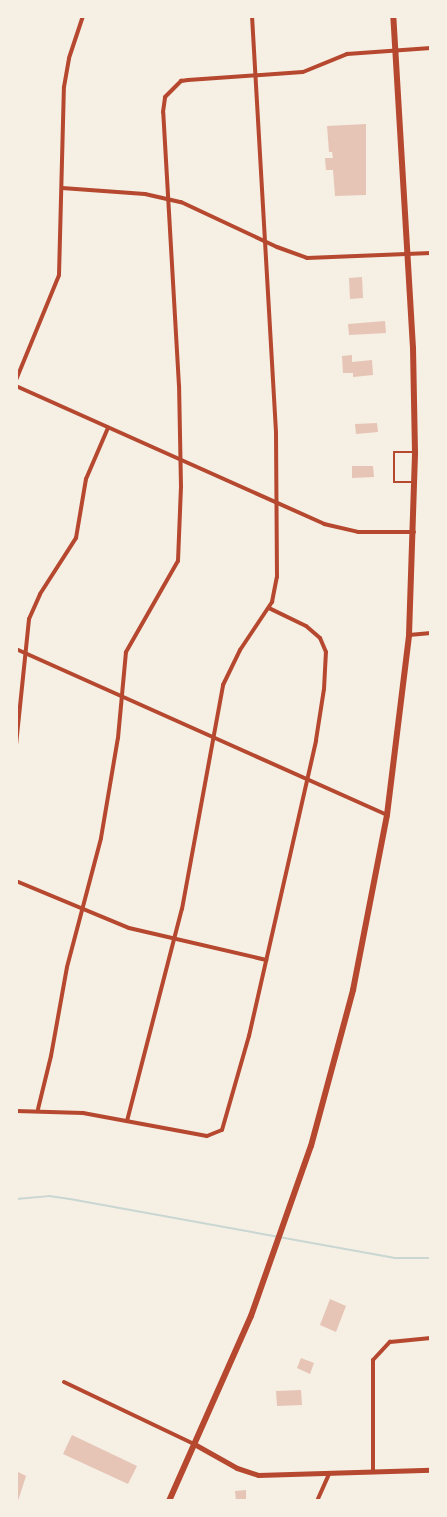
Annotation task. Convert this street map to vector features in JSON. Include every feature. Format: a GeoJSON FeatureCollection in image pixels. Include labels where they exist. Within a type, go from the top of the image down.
{"type":"FeatureCollection","features":[{"type":"Feature","properties":{"kind":"highway"},"geometry":{"type":"LineString","coordinates":[[169,1501],[196,1445],[276,1248],[311,1146],[353,990],[387,815],[409,635],[415,482],[407,255],[393,16]]}},
{"type":"Feature","properties":{"kind":"street"},"geometry":{"type":"LineString","coordinates":[[16,380],[59,275],[64,87],[69,58],[83,16]]}},
{"type":"Feature","properties":{"kind":"street"},"geometry":{"type":"LineString","coordinates":[[127,1121],[173,939],[226,676],[269,608],[277,577],[276,432],[252,16]]}},
{"type":"Feature","properties":{"kind":"street"},"geometry":{"type":"LineString","coordinates":[[38,1109],[51,1056],[67,967],[83,911],[114,763],[121,695],[129,645],[178,562],[181,460],[170,200],[164,118],[166,97],[181,81],[304,72],[347,54],[431,48]]}},
{"type":"Feature","properties":{"kind":"street"},"geometry":{"type":"LineString","coordinates":[[62,188],[144,194],[170,200],[264,242],[316,259],[431,253]]}},
{"type":"Feature","properties":{"kind":"street"},"geometry":{"type":"LineString","coordinates":[[16,386],[276,503],[339,529],[414,532]]}},
{"type":"Feature","properties":{"kind":"street"},"geometry":{"type":"LineString","coordinates":[[16,745],[26,653],[34,607],[76,538],[86,479],[108,428]]}},
{"type":"Feature","properties":{"kind":"street"},"geometry":{"type":"LineString","coordinates":[[16,1111],[38,1109],[83,1113],[207,1136],[219,1134],[237,1084],[321,713],[325,647],[319,636],[306,626],[269,608]]}},
{"type":"Feature","properties":{"kind":"street"},"geometry":{"type":"LineString","coordinates":[[409,635],[431,633]]}},
{"type":"Feature","properties":{"kind":"street"},"geometry":{"type":"LineString","coordinates":[[16,648],[387,815]]}},
{"type":"Feature","properties":{"kind":"street"},"geometry":{"type":"LineString","coordinates":[[16,881],[83,911],[173,939],[266,960]]}},
{"type":"Feature","properties":{"kind":"street"},"geometry":{"type":"LineString","coordinates":[[373,1472],[373,1360],[390,1342],[431,1338]]}},
{"type":"Feature","properties":{"kind":"street"},"geometry":{"type":"LineString","coordinates":[[64,1382],[196,1445],[248,1473],[268,1476],[431,1470]]}},
{"type":"Feature","properties":{"kind":"street"},"geometry":{"type":"LineString","coordinates":[[317,1501],[328,1474]]}},
{"type":"Feature","properties":{"kind":"lane"},"geometry":{"type":"LineString","coordinates":[[415,452],[394,452],[394,482],[415,482]]}},
{"type":"Feature","properties":{"kind":"building"},"geometry":{"type":"Polygon","coordinates":[[[366,124],[366,195],[335,196],[333,170],[326,170],[325,158],[333,158],[332,152],[329,152],[327,126],[366,124]]]}},
{"type":"Feature","properties":{"kind":"building"},"geometry":{"type":"Polygon","coordinates":[[[362,277],[363,298],[350,299],[349,278],[362,277]]]}},
{"type":"Feature","properties":{"kind":"building"},"geometry":{"type":"Polygon","coordinates":[[[385,321],[386,333],[349,335],[348,324],[385,321]]]}},
{"type":"Feature","properties":{"kind":"building"},"geometry":{"type":"Polygon","coordinates":[[[352,355],[352,362],[372,360],[373,375],[353,377],[353,373],[343,373],[342,356],[352,355]]]}},
{"type":"Feature","properties":{"kind":"building"},"geometry":{"type":"Polygon","coordinates":[[[377,423],[378,432],[356,434],[355,424],[377,423]]]}},
{"type":"Feature","properties":{"kind":"building"},"geometry":{"type":"Polygon","coordinates":[[[352,466],[373,466],[374,477],[352,478],[352,466]]]}},
{"type":"Feature","properties":{"kind":"building"},"geometry":{"type":"Polygon","coordinates":[[[330,1299],[346,1306],[336,1332],[320,1325],[330,1299]]]}},
{"type":"Feature","properties":{"kind":"building"},"geometry":{"type":"Polygon","coordinates":[[[301,1358],[314,1363],[310,1374],[297,1368],[301,1358]]]}},
{"type":"Feature","properties":{"kind":"building"},"geometry":{"type":"Polygon","coordinates":[[[301,1390],[302,1405],[277,1406],[276,1391],[301,1390]]]}},
{"type":"Feature","properties":{"kind":"building"},"geometry":{"type":"Polygon","coordinates":[[[72,1435],[137,1466],[128,1484],[63,1454],[72,1435]]]}},
{"type":"Feature","properties":{"kind":"building"},"geometry":{"type":"Polygon","coordinates":[[[16,1471],[26,1476],[18,1501],[16,1500],[16,1471]]]}},
{"type":"Feature","properties":{"kind":"building"},"geometry":{"type":"Polygon","coordinates":[[[246,1490],[246,1501],[236,1501],[235,1491],[246,1490]]]}},
{"type":"Feature","properties":{"kind":"waterway"},"geometry":{"type":"LineString","coordinates":[[16,1199],[49,1196],[394,1258],[431,1258]]}}]}
